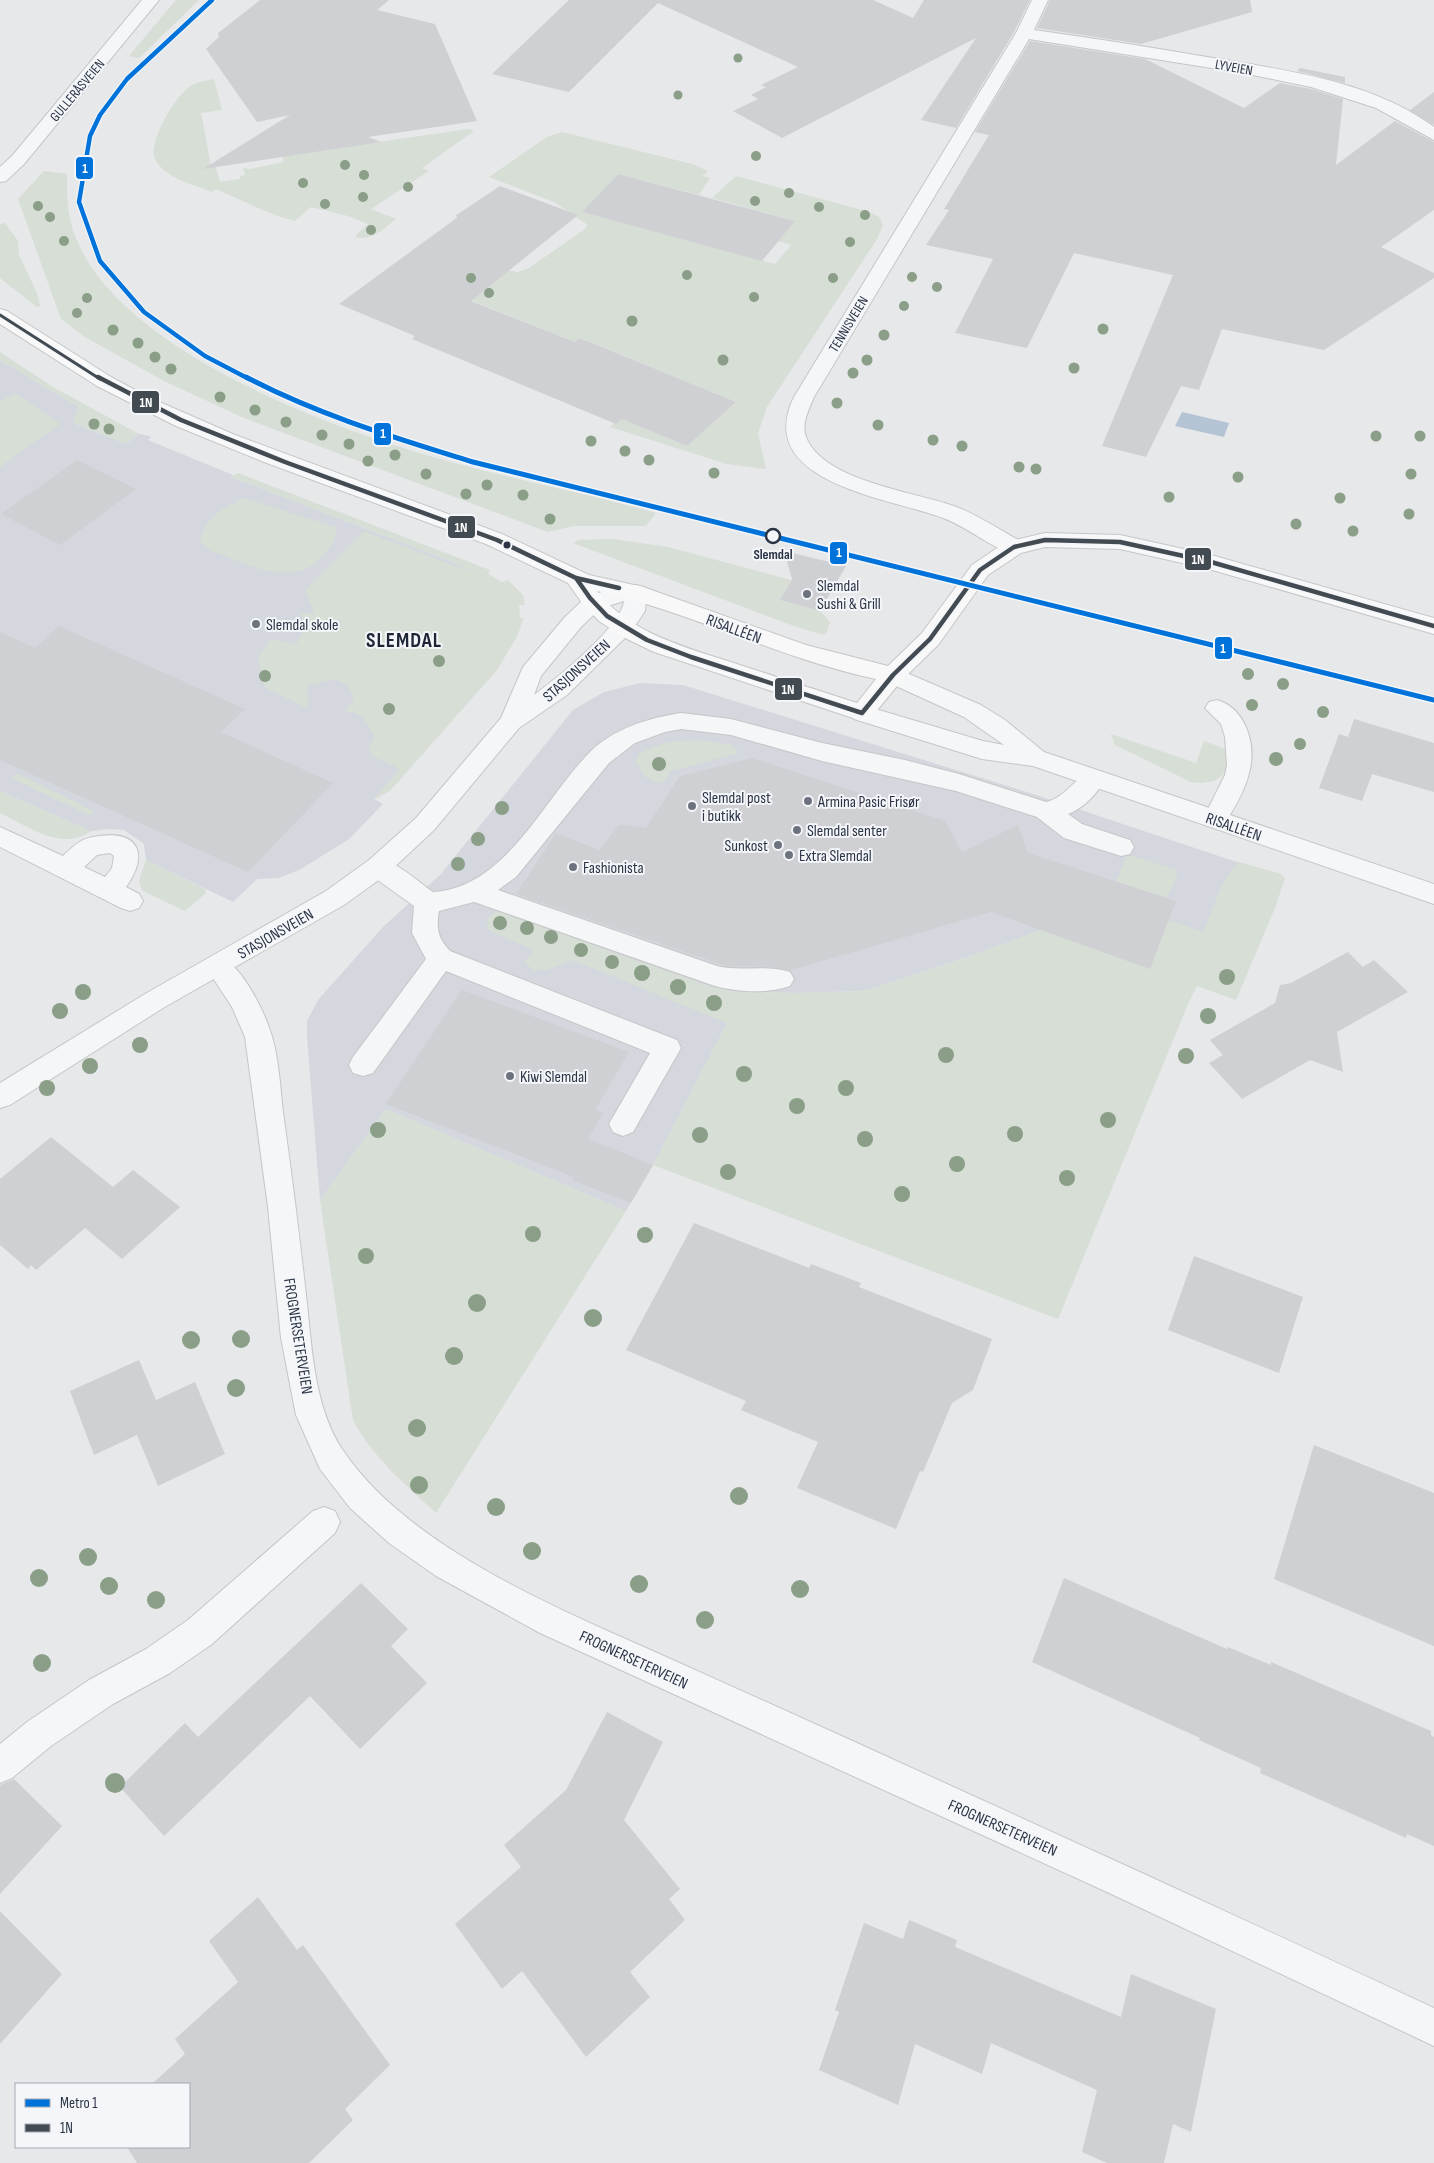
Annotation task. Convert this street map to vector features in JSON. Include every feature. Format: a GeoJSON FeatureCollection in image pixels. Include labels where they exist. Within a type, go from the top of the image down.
{"type":"FeatureCollection","features":[{"type":"Feature","properties":{"kind":"main road","name":"RISALLÉEN"},"geometry":{"type":"LineString","coordinates":[[0,315],[95,376],[181,420],[294,465],[497,540],[576,578],[636,592],[807,654],[852,667],[893,675]]}},
{"type":"Feature","properties":{"kind":"main road"},"geometry":{"type":"LineString","coordinates":[[862,713],[893,675],[930,639],[980,570],[1014,547],[1045,540],[1120,542],[1249,572],[1434,626]]}},
{"type":"Feature","properties":{"kind":"main road","name":"RISALLÉEN"},"geometry":{"type":"LineString","coordinates":[[576,578],[593,603],[622,627],[659,645],[862,713]]}},
{"type":"Feature","properties":{"kind":"street","name":"GULLERÅSVEIEN"},"geometry":{"type":"LineString","coordinates":[[0,177],[18,160],[152,0]]}},
{"type":"Feature","properties":{"kind":"street","name":"TENNISVEIEN"},"geometry":{"type":"LineString","coordinates":[[1014,547],[950,512],[832,474],[814,462],[802,449],[796,437],[794,425],[797,411],[804,397],[1024,33],[1040,0]]}},
{"type":"Feature","properties":{"kind":"street","name":"LYVEIEN"},"geometry":{"type":"LineString","coordinates":[[1024,33],[1297,79],[1382,105],[1410,118],[1434,135]]}},
{"type":"Feature","properties":{"kind":"street","name":"STASJONSVEIEN"},"geometry":{"type":"LineString","coordinates":[[0,1096],[84,1043],[330,901],[378,867],[425,824],[512,722],[559,689],[589,662],[622,627],[634,611],[636,592],[610,596],[593,603],[573,622],[531,673],[512,722]]}},
{"type":"Feature","properties":{"kind":"street","name":"RISALLÉEN"},"geometry":{"type":"LineString","coordinates":[[893,675],[945,697],[981,716],[997,726],[1035,758]]}},
{"type":"Feature","properties":{"kind":"street"},"geometry":{"type":"LineString","coordinates":[[1215,820],[1237,775],[1239,765],[1237,737],[1232,720],[1217,708]]}},
{"type":"Feature","properties":{"kind":"street","name":"RISALLÉEN"},"geometry":{"type":"LineString","coordinates":[[862,713],[982,750],[1035,758],[1434,894]]}},
{"type":"Feature","properties":{"kind":"street"},"geometry":{"type":"LineString","coordinates":[[378,867],[428,902],[451,899],[473,891],[488,884],[507,870],[600,757],[611,747],[627,737],[662,724],[704,722],[756,732],[822,752],[905,769],[959,783],[1046,811],[1073,831],[1122,847]]}},
{"type":"Feature","properties":{"kind":"street"},"geometry":{"type":"LineString","coordinates":[[1046,811],[1057,809],[1076,801],[1094,778]]}},
{"type":"Feature","properties":{"kind":"street"},"geometry":{"type":"LineString","coordinates":[[0,836],[119,896],[119,878],[127,859],[126,853],[116,843],[90,847],[66,868]]}},
{"type":"Feature","properties":{"kind":"street"},"geometry":{"type":"LineString","coordinates":[[473,891],[715,976],[732,980],[781,979]]}},
{"type":"Feature","properties":{"kind":"street"},"geometry":{"type":"LineString","coordinates":[[428,902],[424,922],[427,944],[441,958],[667,1048],[623,1124]]}},
{"type":"Feature","properties":{"kind":"street"},"geometry":{"type":"LineString","coordinates":[[363,1065],[441,958]]}},
{"type":"Feature","properties":{"kind":"street","name":"FROGNERSETERVEIEN"},"geometry":{"type":"LineString","coordinates":[[218,966],[235,986],[245,1002],[259,1038],[293,1316],[302,1375],[315,1423],[331,1459],[356,1491],[381,1514],[417,1544],[470,1578],[553,1622],[872,1769],[1129,1883],[1434,2027]]}},
{"type":"Feature","properties":{"kind":"street"},"geometry":{"type":"LineString","coordinates":[[0,1766],[54,1724],[101,1692],[158,1661],[200,1632],[324,1522]]}},
{"type":"Feature","properties":{"kind":"shaded area"},"geometry":{"type":"Polygon","coordinates":[[[176,0],[199,0],[139,58],[129,56],[176,0]]]}},
{"type":"Feature","properties":{"kind":"shaded area"},"geometry":{"type":"Polygon","coordinates":[[[214,79],[222,110],[201,113],[211,166],[215,165],[220,182],[240,179],[240,176],[245,175],[243,168],[250,169],[284,162],[282,156],[469,129],[474,131],[422,168],[429,171],[371,209],[396,219],[372,236],[367,238],[356,237],[368,224],[348,216],[311,207],[295,221],[265,211],[216,189],[212,192],[189,183],[173,176],[159,166],[155,159],[155,143],[158,132],[170,110],[191,86],[214,79]]]}},
{"type":"Feature","properties":{"kind":"shaded area"},"geometry":{"type":"Polygon","coordinates":[[[562,132],[692,164],[708,171],[703,176],[710,178],[699,195],[618,174],[582,212],[775,264],[791,245],[778,241],[795,221],[712,198],[736,176],[870,212],[879,217],[883,225],[877,239],[767,407],[758,433],[766,469],[727,464],[610,427],[620,418],[687,446],[736,402],[581,338],[575,342],[463,297],[489,268],[518,272],[529,268],[588,225],[554,202],[489,177],[547,137],[562,132]]]}},
{"type":"Feature","properties":{"kind":"shaded area"},"geometry":{"type":"Polygon","coordinates":[[[44,171],[67,174],[68,209],[73,230],[96,274],[134,314],[183,350],[239,382],[299,410],[358,433],[414,451],[462,465],[656,513],[646,526],[574,526],[548,532],[244,418],[164,381],[85,337],[61,319],[18,199],[44,171]]]}},
{"type":"Feature","properties":{"kind":"shaded area"},"geometry":{"type":"Polygon","coordinates":[[[5,223],[18,241],[19,255],[37,293],[40,306],[37,307],[0,278],[0,224],[5,223]]]}},
{"type":"Feature","properties":{"kind":"shaded area"},"geometry":{"type":"Polygon","coordinates":[[[0,352],[53,387],[139,434],[126,444],[73,423],[79,407],[0,360],[0,352]]]}},
{"type":"Feature","properties":{"kind":"shaded area","name":"Slemdal skole"},"geometry":{"type":"Polygon","coordinates":[[[0,360],[79,407],[73,423],[126,444],[139,434],[150,436],[148,440],[233,475],[231,477],[455,563],[483,578],[401,768],[374,799],[383,804],[349,839],[301,869],[279,878],[257,879],[233,902],[146,860],[144,844],[124,830],[91,831],[0,791],[0,360]]]}},
{"type":"Feature","properties":{"kind":"shaded area"},"geometry":{"type":"Polygon","coordinates":[[[15,393],[60,424],[0,467],[0,401],[15,393]]]}},
{"type":"Feature","properties":{"kind":"shaded area"},"geometry":{"type":"Polygon","coordinates":[[[238,473],[490,570],[488,574],[502,582],[508,580],[523,595],[525,605],[519,605],[520,618],[524,618],[517,636],[497,670],[390,791],[373,800],[400,769],[372,756],[369,747],[375,738],[370,727],[360,716],[344,711],[354,699],[348,685],[333,679],[307,687],[309,706],[307,708],[265,688],[258,658],[270,639],[296,644],[306,627],[302,626],[303,617],[300,614],[314,613],[305,590],[364,531],[474,573],[455,563],[231,477],[238,473]]]}},
{"type":"Feature","properties":{"kind":"shaded area"},"geometry":{"type":"Polygon","coordinates":[[[244,498],[336,527],[335,536],[328,551],[309,567],[295,572],[281,573],[252,566],[209,550],[200,543],[205,527],[210,520],[222,510],[244,498]]]}},
{"type":"Feature","properties":{"kind":"shaded area"},"geometry":{"type":"Polygon","coordinates":[[[612,539],[668,547],[791,580],[780,600],[820,611],[830,622],[826,634],[794,626],[573,543],[579,540],[612,539]]]}},
{"type":"Feature","properties":{"kind":"shaded area"},"geometry":{"type":"Polygon","coordinates":[[[641,683],[683,685],[1033,794],[1258,869],[1197,986],[1041,930],[968,957],[864,991],[792,993],[744,991],[653,1165],[626,1211],[386,1109],[320,1200],[307,1037],[307,1021],[318,1000],[383,927],[441,874],[573,710],[604,692],[641,683]]]}},
{"type":"Feature","properties":{"kind":"shaded area"},"geometry":{"type":"Polygon","coordinates":[[[1111,734],[1196,763],[1204,741],[1223,748],[1229,753],[1230,764],[1222,776],[1214,781],[1191,782],[1115,745],[1111,734]]]}},
{"type":"Feature","properties":{"kind":"shaded area"},"geometry":{"type":"Polygon","coordinates":[[[695,740],[733,745],[739,753],[671,771],[662,784],[645,777],[636,761],[639,753],[668,742],[695,740]]]}},
{"type":"Feature","properties":{"kind":"shaded area"},"geometry":{"type":"Polygon","coordinates":[[[17,773],[92,810],[92,814],[86,814],[11,778],[17,773]]]}},
{"type":"Feature","properties":{"kind":"shaded area"},"geometry":{"type":"Polygon","coordinates":[[[0,791],[91,831],[80,837],[68,839],[45,835],[33,830],[0,813],[0,791]]]}},
{"type":"Feature","properties":{"kind":"shaded area"},"geometry":{"type":"Polygon","coordinates":[[[1133,856],[1177,870],[1177,876],[1167,898],[1116,882],[1126,857],[1133,856]]]}},
{"type":"Feature","properties":{"kind":"shaded area"},"geometry":{"type":"Polygon","coordinates":[[[146,860],[205,889],[206,893],[185,911],[147,893],[142,890],[139,881],[146,860]]]}},
{"type":"Feature","properties":{"kind":"shaded area"},"geometry":{"type":"Polygon","coordinates":[[[1239,862],[1281,874],[1285,878],[1275,908],[1236,1000],[1197,986],[1058,1319],[653,1165],[727,1023],[572,960],[546,970],[533,970],[525,962],[534,950],[492,932],[488,929],[487,925],[491,915],[504,908],[610,951],[712,987],[730,991],[792,993],[864,991],[968,957],[1041,930],[1169,920],[1203,932],[1222,884],[1239,862]]]}},
{"type":"Feature","properties":{"kind":"shaded area"},"geometry":{"type":"Polygon","coordinates":[[[386,1109],[626,1211],[436,1513],[401,1481],[380,1458],[361,1434],[353,1420],[320,1200],[386,1109]]]}},
{"type":"Feature","properties":{"kind":"water"},"geometry":{"type":"Polygon","coordinates":[[[1182,412],[1229,423],[1224,437],[1175,426],[1182,412]]]}},
{"type":"Feature","properties":{"kind":"building"},"geometry":{"type":"Polygon","coordinates":[[[260,0],[389,0],[377,10],[435,24],[477,121],[368,137],[381,142],[203,169],[290,115],[257,122],[206,49],[219,37],[218,33],[260,0]]]}},
{"type":"Feature","properties":{"kind":"building"},"geometry":{"type":"Polygon","coordinates":[[[569,0],[873,0],[913,18],[924,0],[1030,0],[1014,32],[956,128],[921,120],[976,38],[782,138],[733,111],[758,99],[751,95],[766,87],[761,85],[798,67],[658,3],[569,92],[492,74],[569,0]]]}},
{"type":"Feature","properties":{"kind":"building"},"geometry":{"type":"Polygon","coordinates":[[[1050,0],[1250,0],[1252,12],[1141,44],[1037,28],[1050,0]]]}},
{"type":"Feature","properties":{"kind":"building"},"geometry":{"type":"Polygon","coordinates":[[[1030,41],[1145,59],[1244,108],[1280,83],[1311,89],[1343,99],[1336,165],[1395,121],[1434,142],[1434,210],[1381,247],[1434,273],[1434,278],[1324,350],[1222,329],[1199,390],[1181,386],[1146,457],[1102,446],[1173,275],[1074,253],[1027,348],[955,333],[993,259],[926,245],[949,210],[944,209],[989,135],[975,132],[1030,41]]]}},
{"type":"Feature","properties":{"kind":"building"},"geometry":{"type":"Polygon","coordinates":[[[1300,68],[1345,77],[1345,83],[1297,71],[1300,68]]]}},
{"type":"Feature","properties":{"kind":"building"},"geometry":{"type":"Polygon","coordinates":[[[1434,92],[1434,125],[1410,110],[1434,92]]]}},
{"type":"Feature","properties":{"kind":"building"},"geometry":{"type":"Polygon","coordinates":[[[618,174],[795,221],[762,261],[582,212],[618,174]]]}},
{"type":"Feature","properties":{"kind":"building"},"geometry":{"type":"Polygon","coordinates":[[[500,186],[578,215],[471,301],[575,342],[580,338],[736,402],[687,446],[622,419],[616,424],[412,339],[415,336],[339,304],[458,217],[455,216],[500,186]]]}},
{"type":"Feature","properties":{"kind":"building"},"geometry":{"type":"Polygon","coordinates":[[[77,460],[136,489],[60,545],[1,514],[77,460]]]}},
{"type":"Feature","properties":{"kind":"building"},"geometry":{"type":"Polygon","coordinates":[[[784,551],[846,566],[820,611],[780,600],[792,579],[784,551]]]}},
{"type":"Feature","properties":{"kind":"building"},"geometry":{"type":"Polygon","coordinates":[[[59,626],[245,709],[221,732],[333,783],[248,872],[0,760],[0,632],[35,648],[59,626]]]}},
{"type":"Feature","properties":{"kind":"building"},"geometry":{"type":"Polygon","coordinates":[[[1354,719],[1434,743],[1434,792],[1372,774],[1362,801],[1319,788],[1339,734],[1348,737],[1354,719]]]}},
{"type":"Feature","properties":{"kind":"building"},"geometry":{"type":"Polygon","coordinates":[[[752,758],[945,821],[962,852],[1018,825],[1028,853],[1176,901],[1150,969],[991,912],[791,970],[772,967],[726,966],[516,894],[556,833],[599,850],[619,825],[646,828],[680,776],[752,758]]]}},
{"type":"Feature","properties":{"kind":"building"},"geometry":{"type":"Polygon","coordinates":[[[1348,952],[1363,967],[1374,960],[1408,992],[1337,1032],[1343,1072],[1310,1060],[1242,1099],[1209,1063],[1223,1055],[1210,1040],[1275,1003],[1280,985],[1291,983],[1348,952]]]}},
{"type":"Feature","properties":{"kind":"building"},"geometry":{"type":"Polygon","coordinates":[[[462,990],[629,1052],[595,1110],[603,1113],[588,1139],[653,1165],[631,1203],[572,1180],[574,1177],[386,1104],[462,990]]]}},
{"type":"Feature","properties":{"kind":"building"},"geometry":{"type":"Polygon","coordinates":[[[51,1137],[113,1187],[133,1170],[180,1207],[122,1259],[85,1228],[36,1270],[31,1265],[28,1269],[0,1245],[0,1179],[51,1137]]]}},
{"type":"Feature","properties":{"kind":"building"},"geometry":{"type":"Polygon","coordinates":[[[694,1223],[809,1268],[811,1264],[861,1283],[859,1287],[992,1339],[973,1390],[952,1403],[923,1472],[920,1471],[896,1529],[797,1488],[818,1442],[741,1410],[746,1401],[626,1350],[694,1223]]]}},
{"type":"Feature","properties":{"kind":"building"},"geometry":{"type":"Polygon","coordinates":[[[1194,1256],[1303,1297],[1279,1373],[1168,1330],[1194,1256]]]}},
{"type":"Feature","properties":{"kind":"building"},"geometry":{"type":"Polygon","coordinates":[[[139,1360],[156,1400],[195,1382],[225,1454],[158,1486],[137,1435],[94,1455],[70,1391],[139,1360]]]}},
{"type":"Feature","properties":{"kind":"building"},"geometry":{"type":"Polygon","coordinates":[[[1314,1445],[1434,1493],[1434,1646],[1274,1579],[1314,1445]]]}},
{"type":"Feature","properties":{"kind":"building"},"geometry":{"type":"Polygon","coordinates":[[[1064,1578],[1227,1649],[1228,1647],[1271,1665],[1271,1662],[1431,1731],[1431,1735],[1434,1737],[1434,1846],[1407,1834],[1406,1838],[1260,1773],[1261,1768],[1199,1740],[1200,1738],[1032,1662],[1064,1578]]]}},
{"type":"Feature","properties":{"kind":"building"},"geometry":{"type":"Polygon","coordinates":[[[361,1583],[408,1629],[391,1646],[427,1683],[360,1749],[310,1696],[164,1836],[120,1787],[185,1723],[198,1737],[361,1583]]]}},
{"type":"Feature","properties":{"kind":"building"},"geometry":{"type":"Polygon","coordinates":[[[607,1712],[663,1742],[624,1820],[680,1889],[669,1899],[685,1920],[630,1972],[650,1997],[586,2057],[522,1971],[502,1989],[455,1924],[521,1867],[504,1845],[566,1790],[607,1712]]]}},
{"type":"Feature","properties":{"kind":"building"},"geometry":{"type":"Polygon","coordinates":[[[14,1779],[62,1826],[0,1894],[0,1785],[14,1779]]]}},
{"type":"Feature","properties":{"kind":"building"},"geometry":{"type":"Polygon","coordinates":[[[258,1897],[297,1950],[303,1945],[390,2065],[345,2109],[353,2120],[309,2163],[137,2163],[128,2148],[190,2148],[190,2083],[153,2083],[185,2054],[175,2039],[238,1982],[209,1941],[258,1897]]]}},
{"type":"Feature","properties":{"kind":"building"},"geometry":{"type":"Polygon","coordinates":[[[0,1911],[62,1974],[0,2044],[0,1911]]]}},
{"type":"Feature","properties":{"kind":"building"},"geometry":{"type":"Polygon","coordinates":[[[909,1920],[957,1940],[955,1947],[1121,2017],[1131,1974],[1216,2009],[1191,2132],[1173,2124],[1164,2163],[1107,2163],[1082,2152],[1097,2090],[991,2043],[982,2074],[915,2044],[898,2105],[819,2070],[839,2012],[835,2010],[864,1923],[903,1939],[909,1920]]]}},
{"type":"Feature","properties":{"kind":"metro line","name":"1"},"geometry":{"type":"LineString","coordinates":[[212,0],[127,79],[100,115],[90,136],[79,202],[100,261],[144,312],[205,356],[276,393],[349,423],[473,462],[1434,700]]}},
{"type":"Feature","properties":{"kind":"transit line","name":"1N"},"geometry":{"type":"LineString","coordinates":[[0,315],[102,380],[181,420],[285,462],[497,540],[576,578],[619,588]]}},
{"type":"Feature","properties":{"kind":"transit line","name":"1N"},"geometry":{"type":"LineString","coordinates":[[576,578],[590,598],[607,616],[647,640],[691,657],[862,713],[893,675],[930,639],[980,570],[1014,547],[1045,540],[1120,542],[1211,562],[1434,626]]}},
{"type":"Feature","properties":{"kind":"place","name":"Slemdal"},"geometry":{"type":"Point","coordinates":[773,536]}},
{"type":"Feature","properties":{"kind":"place","name":"Slemdal Sushi & Grill"},"geometry":{"type":"Point","coordinates":[807,594]}},
{"type":"Feature","properties":{"kind":"place","name":"Slemdal skole"},"geometry":{"type":"Point","coordinates":[256,624]}},
{"type":"Feature","properties":{"kind":"place","name":"Armina Pasic Frisør"},"geometry":{"type":"Point","coordinates":[808,801]}},
{"type":"Feature","properties":{"kind":"place","name":"Slemdal post i butikk"},"geometry":{"type":"Point","coordinates":[692,806]}},
{"type":"Feature","properties":{"kind":"place","name":"Slemdal senter"},"geometry":{"type":"Point","coordinates":[797,830]}},
{"type":"Feature","properties":{"kind":"place","name":"Sunkost"},"geometry":{"type":"Point","coordinates":[778,845]}},
{"type":"Feature","properties":{"kind":"place","name":"Extra Slemdal"},"geometry":{"type":"Point","coordinates":[789,855]}},
{"type":"Feature","properties":{"kind":"place","name":"Fashionista"},"geometry":{"type":"Point","coordinates":[573,867]}},
{"type":"Feature","properties":{"kind":"place","name":"Kiwi Slemdal"},"geometry":{"type":"Point","coordinates":[510,1076]}},
{"type":"Feature","properties":{"kind":"district","name":"SLEMDAL"},"geometry":{"type":"Point","coordinates":[404,640]}}]}
